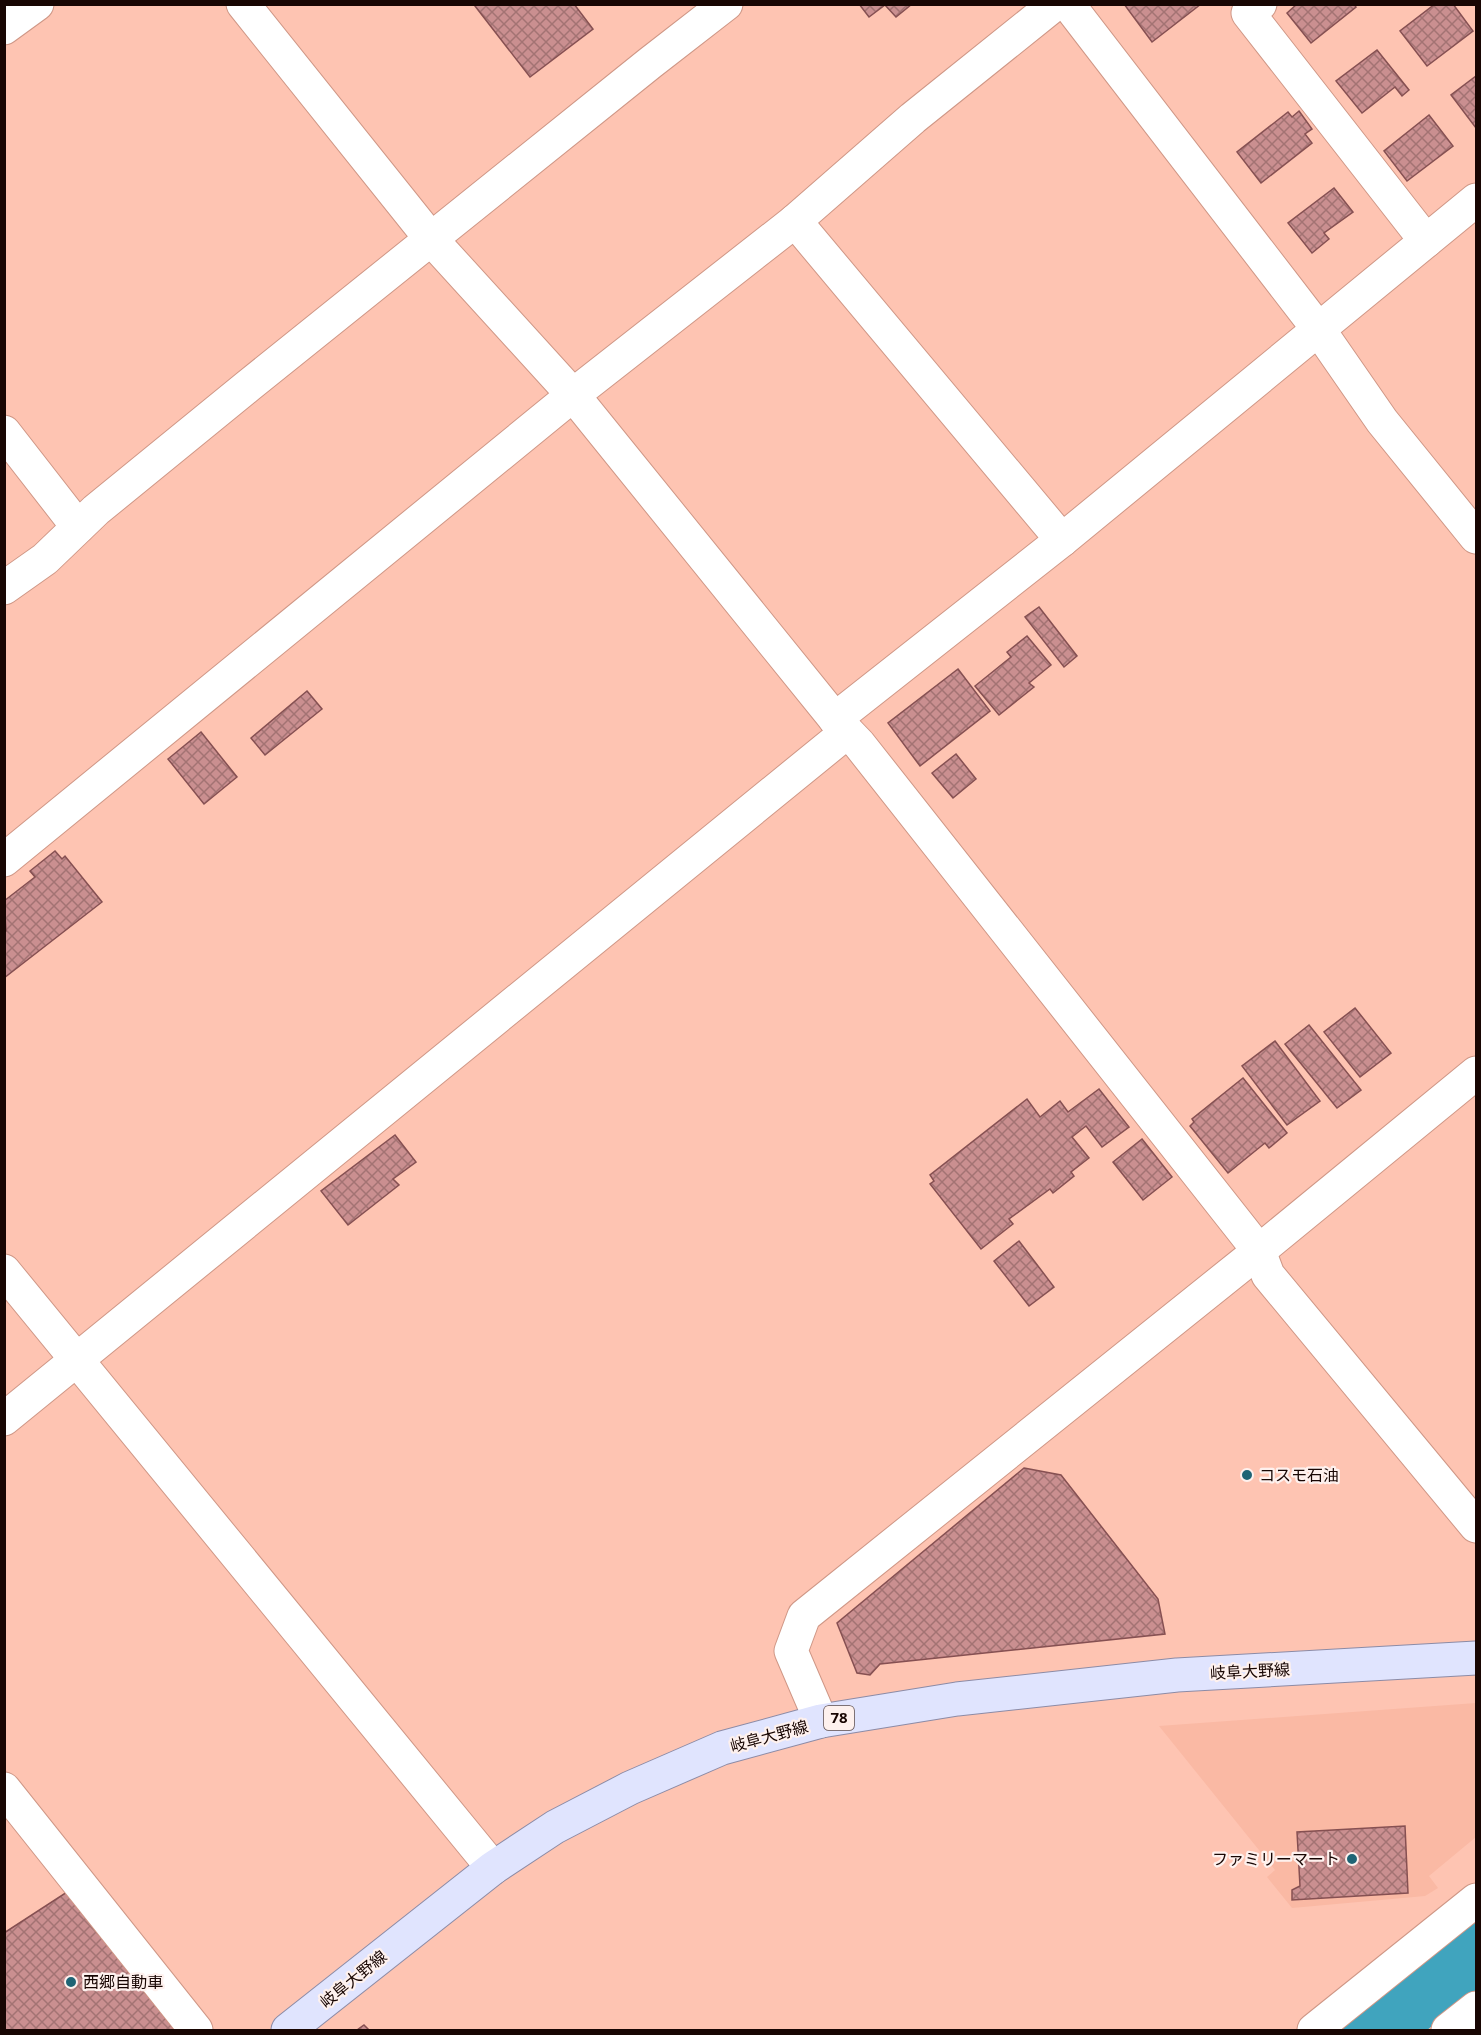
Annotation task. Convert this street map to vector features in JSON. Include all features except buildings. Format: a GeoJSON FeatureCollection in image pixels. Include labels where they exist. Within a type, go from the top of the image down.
{"type":"FeatureCollection","features":[{"type":"Feature","properties":{"kind":"main road","name":"岐阜大野線"},"geometry":{"type":"LineString","coordinates":[[288,2031],[493,1869],[555,1827],[630,1788],[722,1748],[821,1721],[957,1699],[1177,1675],[1476,1658]]}},
{"type":"Feature","properties":{"kind":"street"},"geometry":{"type":"LineString","coordinates":[[4,28],[37,4]]}},
{"type":"Feature","properties":{"kind":"street"},"geometry":{"type":"LineString","coordinates":[[243,4],[431,239],[573,395],[841,726],[859,744],[1259,1251],[1268,1275],[1476,1526]]}},
{"type":"Feature","properties":{"kind":"street"},"geometry":{"type":"LineString","coordinates":[[4,588],[45,559],[78,526],[239,393],[726,4]]}},
{"type":"Feature","properties":{"kind":"street"},"geometry":{"type":"LineString","coordinates":[[4,860],[573,395],[795,221],[913,118],[1055,4]]}},
{"type":"Feature","properties":{"kind":"street"},"geometry":{"type":"LineString","coordinates":[[1068,4],[1319,330],[1382,421],[1476,537]]}},
{"type":"Feature","properties":{"kind":"street"},"geometry":{"type":"LineString","coordinates":[[1260,4],[1248,13],[1426,241]]}},
{"type":"Feature","properties":{"kind":"street"},"geometry":{"type":"LineString","coordinates":[[4,1419],[309,1172],[590,939],[1062,540],[1476,200]]}},
{"type":"Feature","properties":{"kind":"street"},"geometry":{"type":"LineString","coordinates":[[795,221],[1062,540]]}},
{"type":"Feature","properties":{"kind":"street"},"geometry":{"type":"LineString","coordinates":[[4,432],[78,526]]}},
{"type":"Feature","properties":{"kind":"street"},"geometry":{"type":"LineString","coordinates":[[821,1721],[791,1651],[804,1616],[1259,1251],[1476,1072]]}},
{"type":"Feature","properties":{"kind":"street"},"geometry":{"type":"LineString","coordinates":[[4,1271],[493,1869]]}},
{"type":"Feature","properties":{"kind":"street"},"geometry":{"type":"LineString","coordinates":[[4,1789],[196,2031]]}},
{"type":"Feature","properties":{"kind":"street"},"geometry":{"type":"LineString","coordinates":[[1314,2031],[1476,1900]]}},
{"type":"Feature","properties":{"kind":"street"},"geometry":{"type":"LineString","coordinates":[[1448,2031],[1476,2008]]}},
{"type":"Feature","properties":{"kind":"shaded area"},"geometry":{"type":"Polygon","coordinates":[[[1476,1703],[1476,1837],[1429,1876],[1438,1888],[1425,1896],[1292,1908],[1267,1877],[1275,1870],[1159,1726],[1476,1703]]]}},
{"type":"Feature","properties":{"kind":"waterway"},"geometry":{"type":"LineString","coordinates":[[1370,2030],[1476,1944]]}},
{"type":"Feature","properties":{"kind":"place","name":"コスモ石油"},"geometry":{"type":"Point","coordinates":[1247,1475]}},
{"type":"Feature","properties":{"kind":"place","name":"ファミリーマート"},"geometry":{"type":"Point","coordinates":[1352,1859]}},
{"type":"Feature","properties":{"kind":"place","name":"西郷自動車"},"geometry":{"type":"Point","coordinates":[71,1982]}}]}
